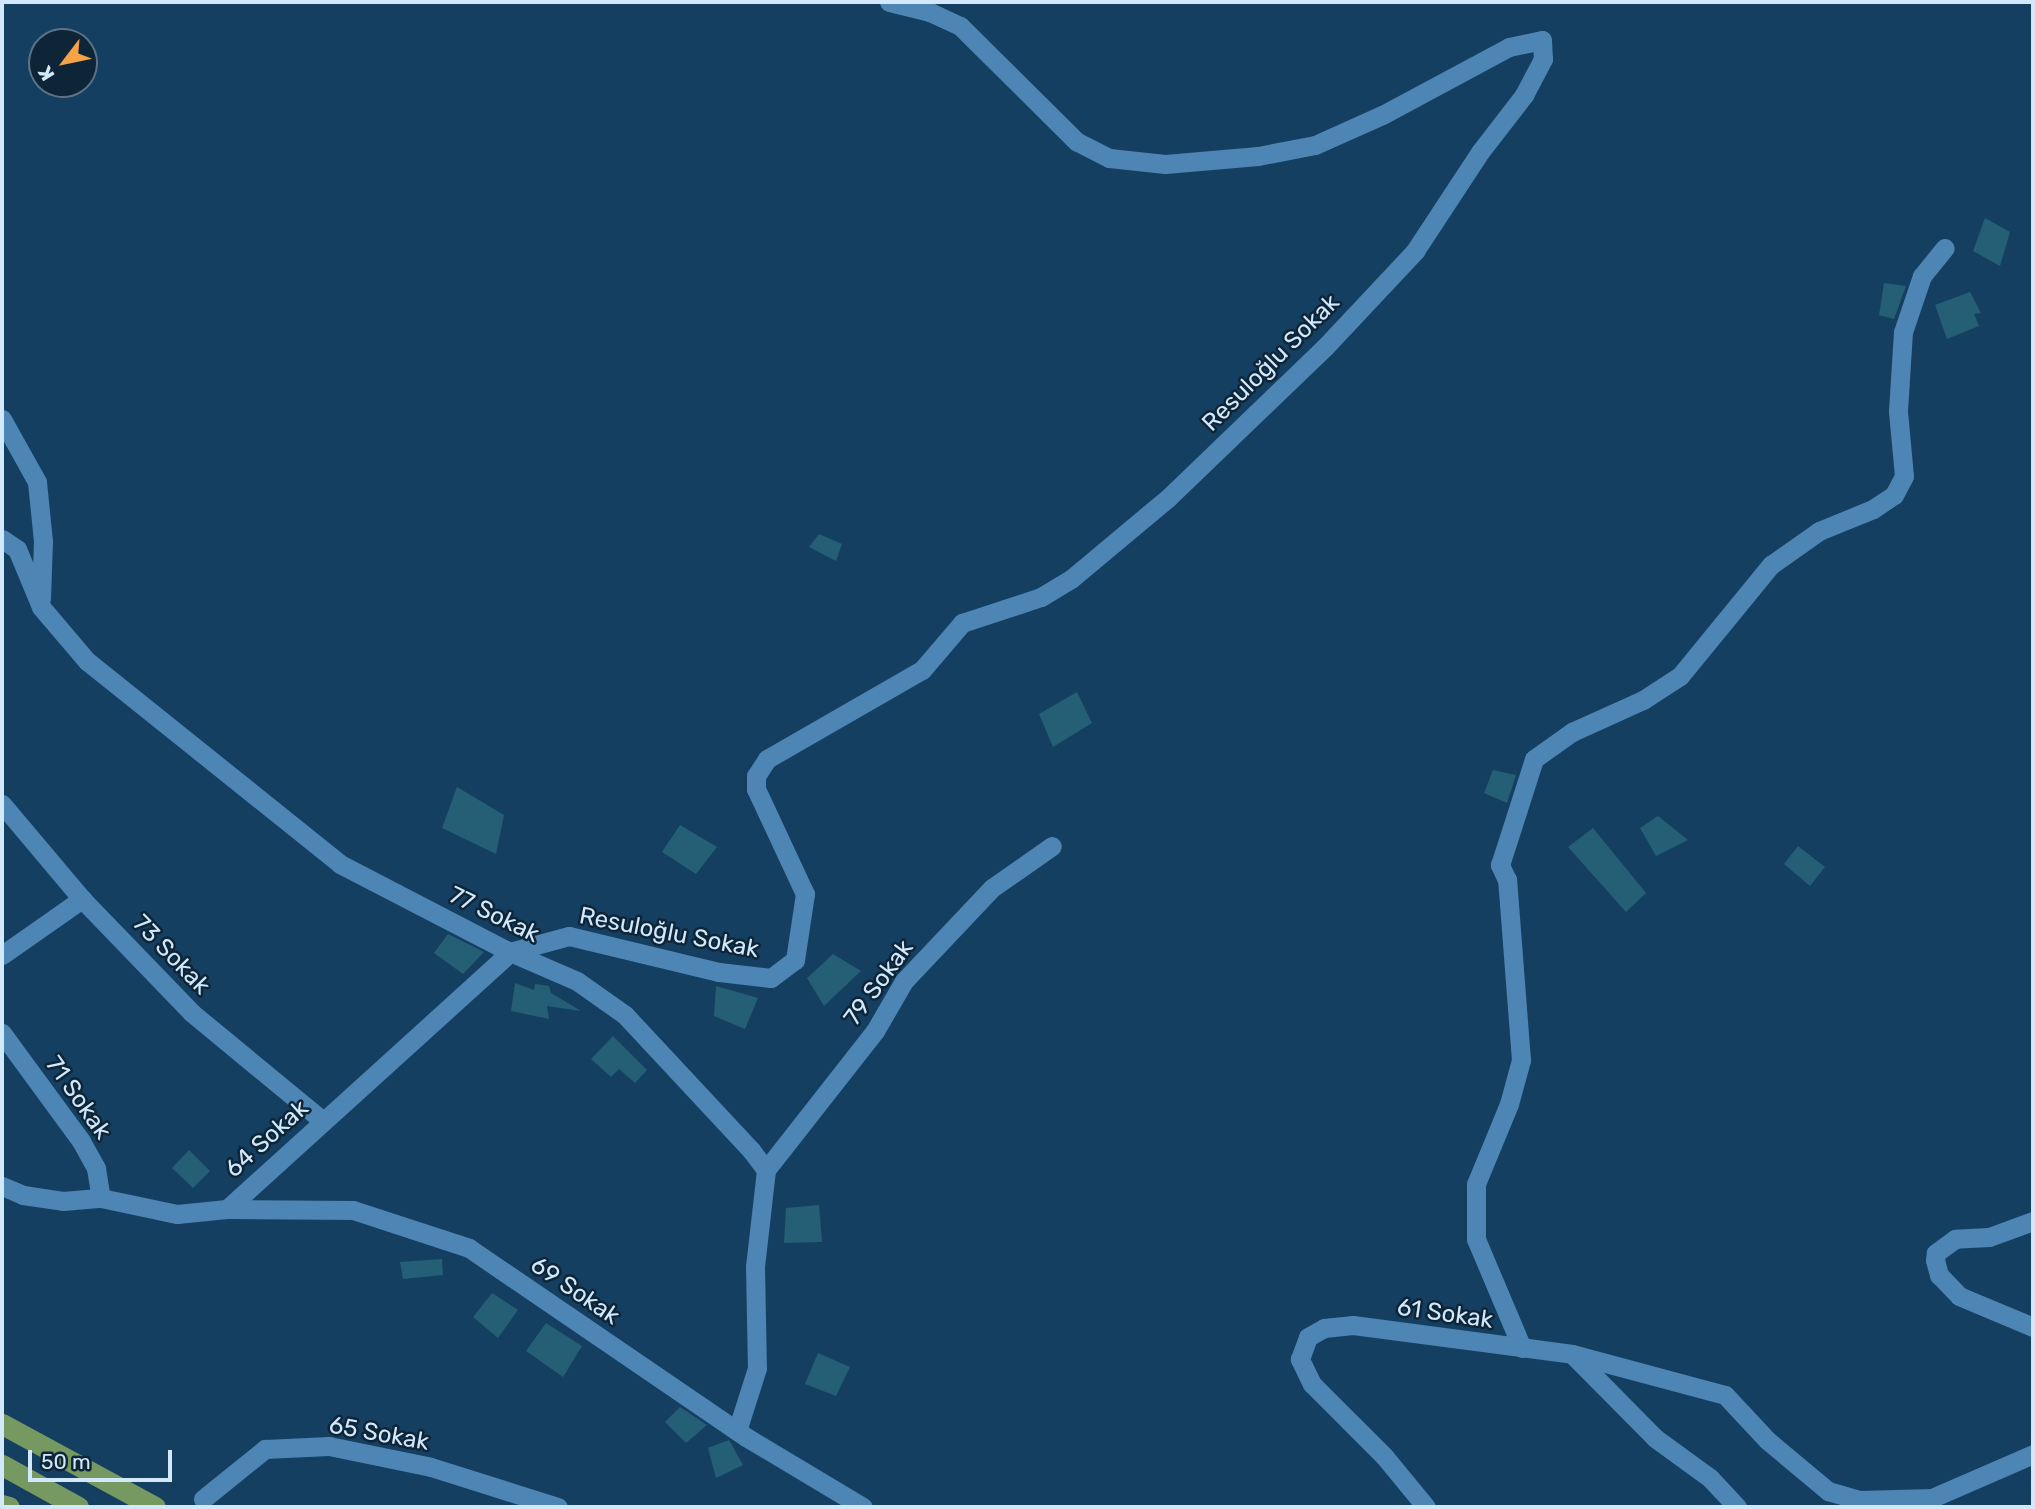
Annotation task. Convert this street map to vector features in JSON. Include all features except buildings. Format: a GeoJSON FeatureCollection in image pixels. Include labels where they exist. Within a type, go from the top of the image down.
{"type":"FeatureCollection","features":[{"type":"Feature","properties":{"kind":"highway"},"geometry":{"type":"LineString","coordinates":[[2,1424],[155,1507]]}},
{"type":"Feature","properties":{"kind":"highway"},"geometry":{"type":"LineString","coordinates":[[2,1465],[78,1507]]}},
{"type":"Feature","properties":{"kind":"highway"},"geometry":{"type":"LineString","coordinates":[[2,1505],[9,1507]]}},
{"type":"Feature","properties":{"kind":"street","name":"Resuloğlu Sokak"},"geometry":{"type":"LineString","coordinates":[[510,952],[569,936],[719,972],[771,978],[795,960],[805,894],[755,789],[756,776],[767,759],[922,670],[962,623],[1041,597],[1070,579],[1168,498],[1325,347],[1415,251],[1480,152],[1524,95],[1543,59],[1542,40],[1509,47],[1382,115],[1315,145],[1258,156],[1165,164],[1109,158],[1077,142],[960,26],[930,12],[889,2]]}},
{"type":"Feature","properties":{"kind":"street"},"geometry":{"type":"LineString","coordinates":[[1522,1348],[1476,1239],[1476,1184],[1509,1104],[1521,1060],[1507,880],[1500,865],[1534,759],[1572,732],[1643,700],[1680,676],[1771,565],[1819,531],[1873,509],[1894,495],[1904,476],[1898,411],[1903,332],[1922,276],[1945,248]]}},
{"type":"Feature","properties":{"kind":"street"},"geometry":{"type":"LineString","coordinates":[[2,419],[37,482],[43,541],[41,607]]}},
{"type":"Feature","properties":{"kind":"street","name":"77 Sokak"},"geometry":{"type":"LineString","coordinates":[[7,550],[41,607],[87,661],[340,864],[510,952],[577,981],[625,1015],[766,1170]]}},
{"type":"Feature","properties":{"kind":"street","name":"73 Sokak"},"geometry":{"type":"LineString","coordinates":[[2,803],[82,899],[192,1013],[323,1121]]}},
{"type":"Feature","properties":{"kind":"street","name":"79 Sokak"},"geometry":{"type":"LineString","coordinates":[[766,1170],[875,1031],[904,981],[992,888],[1052,846]]}},
{"type":"Feature","properties":{"kind":"street"},"geometry":{"type":"LineString","coordinates":[[2,955],[82,899]]}},
{"type":"Feature","properties":{"kind":"street","name":"64 Sokak"},"geometry":{"type":"LineString","coordinates":[[2,1186],[23,1195],[63,1201],[101,1198],[177,1214],[227,1209],[510,952]]}},
{"type":"Feature","properties":{"kind":"street","name":"71 Sokak"},"geometry":{"type":"LineString","coordinates":[[2,1033],[81,1141],[96,1168],[101,1198]]}},
{"type":"Feature","properties":{"kind":"street"},"geometry":{"type":"LineString","coordinates":[[737,1431],[757,1368],[754,1266],[766,1170]]}},
{"type":"Feature","properties":{"kind":"street","name":"69 Sokak"},"geometry":{"type":"LineString","coordinates":[[227,1209],[353,1210],[469,1248],[737,1431],[863,1507]]}},
{"type":"Feature","properties":{"kind":"street"},"geometry":{"type":"LineString","coordinates":[[2033,1222],[1989,1237],[1955,1239],[1936,1252],[1935,1260],[1939,1275],[1959,1296],[2033,1327]]}},
{"type":"Feature","properties":{"kind":"street","name":"61 Sokak"},"geometry":{"type":"LineString","coordinates":[[1426,1507],[1384,1456],[1312,1384],[1300,1359],[1302,1346],[1324,1328],[1353,1325],[1572,1354],[1725,1395],[1767,1440],[1828,1491],[1859,1500],[1932,1498],[2033,1454]]}},
{"type":"Feature","properties":{"kind":"street"},"geometry":{"type":"LineString","coordinates":[[1572,1354],[1655,1438],[1710,1478],[1737,1507]]}},
{"type":"Feature","properties":{"kind":"street","name":"65 Sokak"},"geometry":{"type":"LineString","coordinates":[[203,1499],[265,1449],[329,1446],[431,1468],[558,1507]]}}]}
